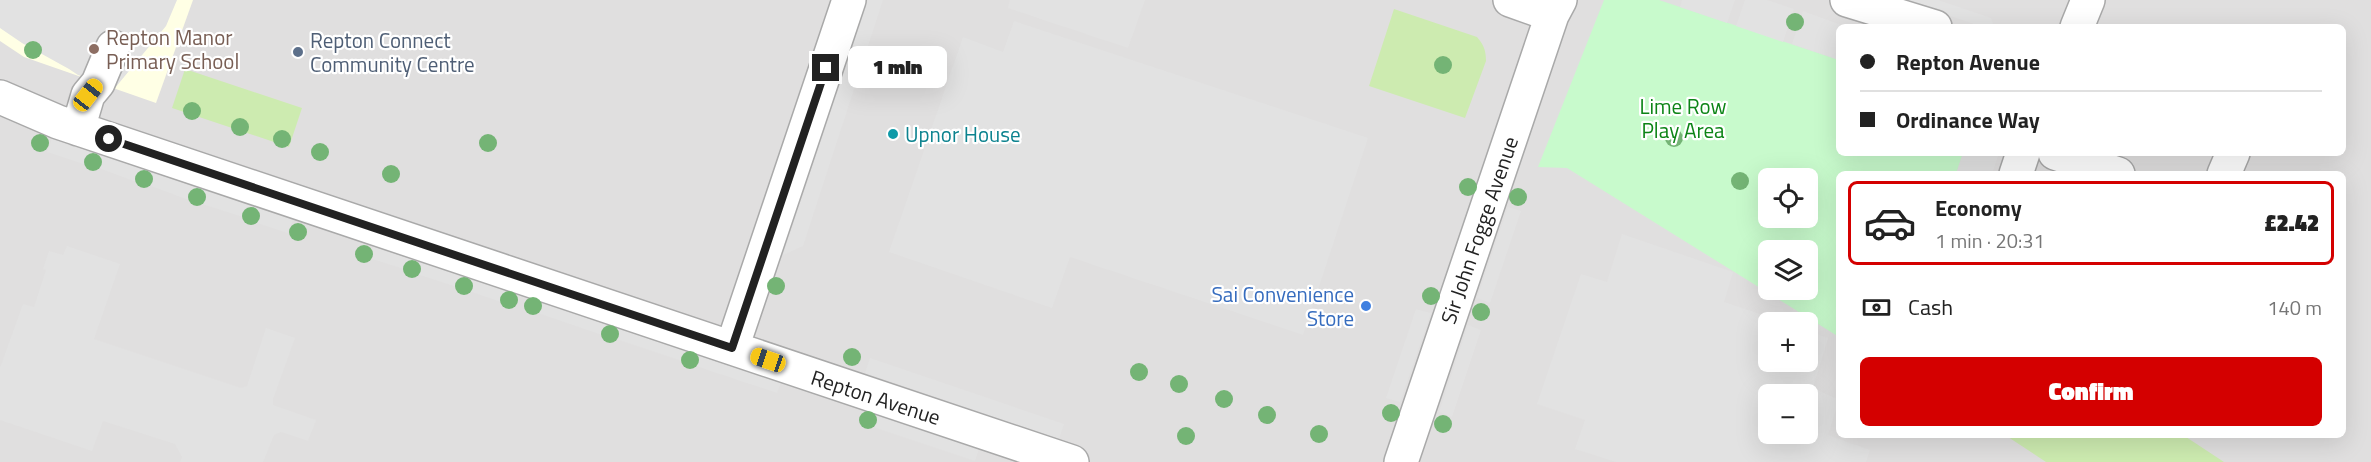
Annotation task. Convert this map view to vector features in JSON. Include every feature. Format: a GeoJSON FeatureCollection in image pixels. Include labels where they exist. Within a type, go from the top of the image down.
{"type":"FeatureCollection","features":[{"type":"Feature","properties":{"kind":"street"},"geometry":{"type":"LineString","coordinates":[[732,348],[849,0]]}},
{"type":"Feature","properties":{"kind":"street"},"geometry":{"type":"LineString","coordinates":[[1510,0],[1556,8]]}},
{"type":"Feature","properties":{"kind":"street"},"geometry":{"type":"LineString","coordinates":[[1847,0],[1925,24]]}},
{"type":"Feature","properties":{"kind":"street"},"geometry":{"type":"LineString","coordinates":[[2078,24],[2088,0]]}},
{"type":"Feature","properties":{"kind":"street","name":"Sir John Fogge Avenue"},"geometry":{"type":"LineString","coordinates":[[1401,462],[1556,8]]}},
{"type":"Feature","properties":{"kind":"street"},"geometry":{"type":"LineString","coordinates":[[78,129],[88,95],[98,83],[113,46]]}},
{"type":"Feature","properties":{"kind":"street","name":"Repton Avenue"},"geometry":{"type":"LineString","coordinates":[[0,97],[78,129],[1072,462]]}},
{"type":"Feature","properties":{"kind":"street"},"geometry":{"type":"LineString","coordinates":[[2017,171],[2022,156]]}},
{"type":"Feature","properties":{"kind":"street"},"geometry":{"type":"LineString","coordinates":[[2064,156],[2109,171]]}},
{"type":"Feature","properties":{"kind":"street"},"geometry":{"type":"LineString","coordinates":[[2225,171],[2232,156]]}},
{"type":"Feature","properties":{"kind":"shaded area"},"geometry":{"type":"Polygon","coordinates":[[[0,0],[2371,0],[2371,462],[0,462],[0,0]]]}},
{"type":"Feature","properties":{"kind":"shaded area","name":"Repton Manor Primary School"},"geometry":{"type":"Polygon","coordinates":[[[0,0],[193,0],[156,103],[24,57],[0,41],[0,0]]]}},
{"type":"Feature","properties":{"kind":"shaded area","name":"Repton Manor Primary School"},"geometry":{"type":"Polygon","coordinates":[[[0,0],[177,0],[166,26],[115,88],[78,75],[0,28],[0,0]]]}},
{"type":"Feature","properties":{"kind":"shaded area"},"geometry":{"type":"Polygon","coordinates":[[[868,0],[883,0],[803,246],[783,255],[868,0]]]}},
{"type":"Feature","properties":{"kind":"shaded area"},"geometry":{"type":"Polygon","coordinates":[[[1010,0],[1145,0],[1128,48],[1008,8],[1010,0]]]}},
{"type":"Feature","properties":{"kind":"shaded area"},"geometry":{"type":"Polygon","coordinates":[[[1682,0],[1735,0],[1727,23],[1680,7],[1682,0]]]}},
{"type":"Feature","properties":{"kind":"shaded area"},"geometry":{"type":"Polygon","coordinates":[[[1745,0],[1767,0],[1794,9],[1783,42],[1736,26],[1745,0]]]}},
{"type":"Feature","properties":{"kind":"shaded area"},"geometry":{"type":"Polygon","coordinates":[[[1903,0],[1938,0],[1991,18],[1993,24],[1974,24],[1903,0]]]}},
{"type":"Feature","properties":{"kind":"shaded area"},"geometry":{"type":"Polygon","coordinates":[[[1803,11],[1839,24],[1836,24],[1836,59],[1792,44],[1803,11]]]}},
{"type":"Feature","properties":{"kind":"shaded area"},"geometry":{"type":"Polygon","coordinates":[[[1014,21],[1368,138],[1303,335],[1070,257],[1052,308],[889,252],[963,37],[1003,52],[1014,21]]]}},
{"type":"Feature","properties":{"kind":"shaded area"},"geometry":{"type":"Polygon","coordinates":[[[53,136],[293,220],[288,233],[257,223],[260,212],[246,207],[243,217],[202,204],[205,194],[193,190],[189,200],[148,185],[151,176],[140,172],[136,182],[99,168],[101,159],[90,155],[86,165],[47,152],[53,136]]]}},
{"type":"Feature","properties":{"kind":"shaded area"},"geometry":{"type":"Polygon","coordinates":[[[1962,156],[1998,156],[1993,171],[1957,171],[1962,156]]]}},
{"type":"Feature","properties":{"kind":"shaded area"},"geometry":{"type":"Polygon","coordinates":[[[1508,207],[1521,211],[1490,303],[1477,298],[1508,207]]]}},
{"type":"Feature","properties":{"kind":"shaded area"},"geometry":{"type":"Polygon","coordinates":[[[1622,234],[1733,272],[1724,302],[1758,313],[1758,372],[1818,372],[1814,384],[1758,384],[1758,444],[1818,444],[1818,390],[1836,399],[1836,410],[1828,435],[1870,450],[1866,462],[1616,462],[1575,449],[1585,420],[1537,404],[1581,274],[1607,282],[1622,234]]]}},
{"type":"Feature","properties":{"kind":"shaded area"},"geometry":{"type":"Polygon","coordinates":[[[374,245],[509,288],[504,303],[469,291],[471,284],[460,281],[457,287],[417,274],[420,267],[407,262],[404,269],[369,258],[374,245]]]}},
{"type":"Feature","properties":{"kind":"shaded area"},"geometry":{"type":"Polygon","coordinates":[[[67,246],[120,264],[94,339],[241,388],[247,386],[266,328],[295,338],[273,399],[273,405],[316,420],[308,441],[281,432],[274,435],[263,462],[180,462],[182,457],[175,444],[103,421],[92,451],[0,420],[0,368],[23,304],[34,307],[46,270],[43,269],[49,251],[63,255],[67,246]]]}},
{"type":"Feature","properties":{"kind":"shaded area"},"geometry":{"type":"Polygon","coordinates":[[[540,298],[782,380],[777,393],[693,365],[695,359],[687,356],[685,362],[613,338],[614,331],[607,329],[605,336],[535,312],[540,298]]]}},
{"type":"Feature","properties":{"kind":"shaded area"},"geometry":{"type":"Polygon","coordinates":[[[1416,309],[1431,313],[1400,402],[1386,398],[1416,309]]]}},
{"type":"Feature","properties":{"kind":"shaded area"},"geometry":{"type":"Polygon","coordinates":[[[1468,325],[1481,330],[1452,417],[1439,412],[1468,325]]]}},
{"type":"Feature","properties":{"kind":"shaded area"},"geometry":{"type":"Polygon","coordinates":[[[1818,334],[1828,338],[1818,371],[1818,334]]]}},
{"type":"Feature","properties":{"kind":"shaded area"},"geometry":{"type":"Polygon","coordinates":[[[870,358],[1064,424],[1059,439],[865,373],[870,358]]]}},
{"type":"Feature","properties":{"kind":"shaded area"},"geometry":{"type":"Polygon","coordinates":[[[874,414],[979,449],[975,461],[870,426],[874,414]]]}},
{"type":"Feature","properties":{"kind":"green space","name":"Lime Row Play Area"},"geometry":{"type":"Polygon","coordinates":[[[1604,0],[1659,0],[1836,59],[1836,156],[1962,156],[1957,171],[1836,171],[1836,335],[1818,324],[1818,312],[1799,312],[1779,300],[1818,300],[1818,240],[1758,240],[1758,287],[1567,168],[1538,167],[1604,0]]]}},
{"type":"Feature","properties":{"kind":"green space"},"geometry":{"type":"Polygon","coordinates":[[[1394,9],[1477,37],[1481,43],[1486,61],[1465,118],[1369,86],[1394,9]]]}},
{"type":"Feature","properties":{"kind":"green space"},"geometry":{"type":"Polygon","coordinates":[[[185,69],[302,108],[289,147],[172,108],[185,69]]]}},
{"type":"Feature","properties":{"kind":"green space"},"geometry":{"type":"Polygon","coordinates":[[[2010,438],[2188,438],[2224,462],[2046,462],[2010,438]]]}},
{"type":"Feature","properties":{"kind":"place","name":"Repton Manor Primary School"},"geometry":{"type":"Point","coordinates":[94,49]}},
{"type":"Feature","properties":{"kind":"place","name":"Repton Connect Community Centre"},"geometry":{"type":"Point","coordinates":[298,52]}},
{"type":"Feature","properties":{"kind":"place","name":"Upnor House"},"geometry":{"type":"Point","coordinates":[893,134]}},
{"type":"Feature","properties":{"kind":"place","name":"Sai Convenience Store"},"geometry":{"type":"Point","coordinates":[1366,306]}},
{"type":"Feature","properties":{"kind":"route"},"geometry":{"type":"LineString","coordinates":[[109,139],[732,348],[826,68]]}}]}
